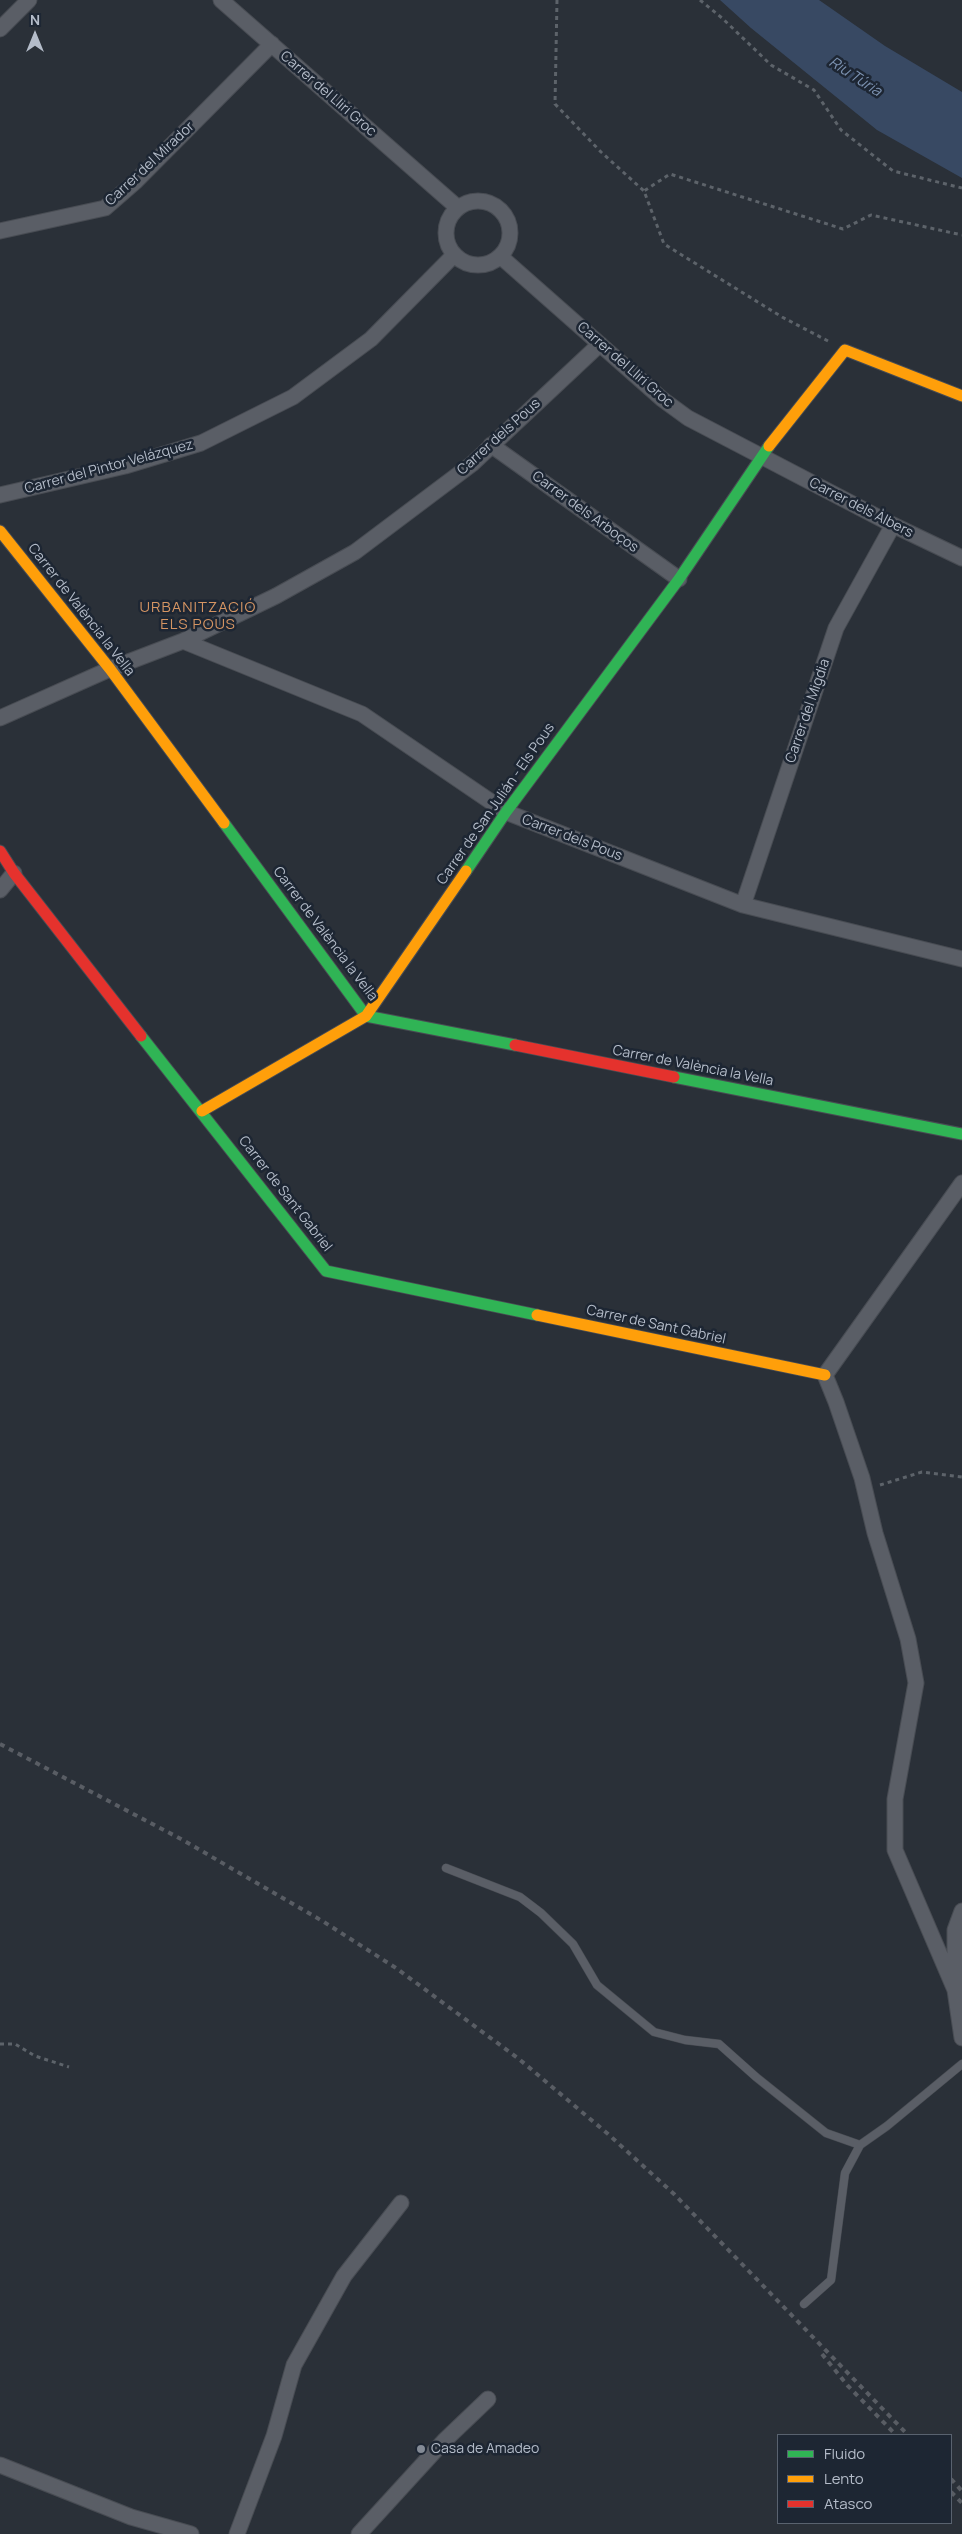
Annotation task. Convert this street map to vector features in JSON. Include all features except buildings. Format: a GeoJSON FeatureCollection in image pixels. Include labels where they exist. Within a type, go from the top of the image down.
{"type":"FeatureCollection","features":[{"type":"Feature","properties":{"kind":"street"},"geometry":{"type":"LineString","coordinates":[[0,29],[29,0]]}},
{"type":"Feature","properties":{"kind":"street","name":"Carrer del Lliri Groc"},"geometry":{"type":"LineString","coordinates":[[221,0],[457,207]]}},
{"type":"Feature","properties":{"kind":"street","name":"Carrer del Mirador"},"geometry":{"type":"LineString","coordinates":[[0,231],[105,208],[136,181],[272,44]]}},
{"type":"Feature","properties":{"kind":"street"},"geometry":{"type":"LineString","coordinates":[[472,201],[484,201],[502,211],[510,229],[508,244],[494,261],[474,265],[464,262],[454,255],[446,239],[446,228],[450,216],[457,207],[472,201]]}},
{"type":"Feature","properties":{"kind":"street","name":"Carrer del Pintor Velázquez"},"geometry":{"type":"LineString","coordinates":[[0,495],[125,466],[201,442],[292,397],[371,339],[454,255]]}},
{"type":"Feature","properties":{"kind":"street","name":"Carrer del Lliri Groc"},"geometry":{"type":"LineString","coordinates":[[500,256],[688,418],[761,456]]}},
{"type":"Feature","properties":{"kind":"street","name":"Carrer dels Pous"},"geometry":{"type":"LineString","coordinates":[[0,718],[110,670],[183,641],[276,596],[355,552],[472,464],[600,344]]}},
{"type":"Feature","properties":{"kind":"street"},"geometry":{"type":"LineString","coordinates":[[844,350],[962,396]]}},
{"type":"Feature","properties":{"kind":"street","name":"Carrer de San Julián - Els Pous"},"geometry":{"type":"LineString","coordinates":[[202,1111],[366,1016],[506,812],[679,579],[761,456],[844,350]]}},
{"type":"Feature","properties":{"kind":"street","name":"Carrer dels Arboços"},"geometry":{"type":"LineString","coordinates":[[491,445],[679,579]]}},
{"type":"Feature","properties":{"kind":"street","name":"Carrer dels Àlbers"},"geometry":{"type":"LineString","coordinates":[[761,456],[892,525],[962,558]]}},
{"type":"Feature","properties":{"kind":"street","name":"Carrer del Migdia"},"geometry":{"type":"LineString","coordinates":[[743,905],[836,628],[892,525]]}},
{"type":"Feature","properties":{"kind":"street","name":"Carrer de València la Vella"},"geometry":{"type":"LineString","coordinates":[[0,531],[110,670],[366,1016],[962,1134]]}},
{"type":"Feature","properties":{"kind":"street","name":"Carrer dels Pous"},"geometry":{"type":"LineString","coordinates":[[183,641],[362,714],[506,812],[743,905],[962,959]]}},
{"type":"Feature","properties":{"kind":"street","name":"Carrer de Sant Gabriel"},"geometry":{"type":"LineString","coordinates":[[0,851],[14,873],[326,1271],[824,1376]]}},
{"type":"Feature","properties":{"kind":"street"},"geometry":{"type":"LineString","coordinates":[[0,890],[14,873]]}},
{"type":"Feature","properties":{"kind":"street"},"geometry":{"type":"LineString","coordinates":[[955,1990],[895,1850],[895,1799],[916,1683],[908,1639],[875,1533],[865,1491],[836,1402],[824,1376],[962,1183]]}},
{"type":"Feature","properties":{"kind":"street"},"geometry":{"type":"LineString","coordinates":[[962,1911],[955,1930],[955,1990],[962,2038]]}},
{"type":"Feature","properties":{"kind":"street"},"geometry":{"type":"LineString","coordinates":[[237,2534],[274,2436],[294,2365],[344,2276],[400,2203]]}},
{"type":"Feature","properties":{"kind":"street"},"geometry":{"type":"LineString","coordinates":[[359,2534],[444,2441],[488,2399]]}},
{"type":"Feature","properties":{"kind":"street"},"geometry":{"type":"LineString","coordinates":[[0,2465],[131,2518],[191,2534]]}},
{"type":"Feature","properties":{"kind":"lane"},"geometry":{"type":"LineString","coordinates":[[446,1868],[520,1898],[541,1913],[573,1944],[597,1985],[654,2032],[685,2040],[719,2044],[756,2077],[826,2133],[860,2145]]}},
{"type":"Feature","properties":{"kind":"lane"},"geometry":{"type":"LineString","coordinates":[[804,2304],[831,2280],[845,2173],[860,2145],[887,2126],[962,2064]]}},
{"type":"Feature","properties":{"kind":"path"},"geometry":{"type":"LineString","coordinates":[[557,0],[555,104],[601,152],[644,191],[664,244],[782,317],[844,350]]}},
{"type":"Feature","properties":{"kind":"path"},"geometry":{"type":"LineString","coordinates":[[700,0],[722,18],[771,65],[814,90],[841,130],[892,171],[962,188]]}},
{"type":"Feature","properties":{"kind":"path"},"geometry":{"type":"LineString","coordinates":[[644,191],[670,174],[843,228],[871,215],[962,235]]}},
{"type":"Feature","properties":{"kind":"path"},"geometry":{"type":"LineString","coordinates":[[865,1491],[922,1472],[962,1477]]}},
{"type":"Feature","properties":{"kind":"path"},"geometry":{"type":"LineString","coordinates":[[0,2044],[14,2044],[35,2056],[69,2067]]}},
{"type":"Feature","properties":{"kind":"water","name":"Riu Túria"},"geometry":{"type":"Polygon","coordinates":[[[720,0],[819,0],[885,46],[962,92],[962,178],[877,130],[751,28],[720,0]]]}},
{"type":"Feature","properties":{"kind":"railway"},"geometry":{"type":"LineString","coordinates":[[0,1744],[181,1839],[324,1922],[396,1968],[519,2059],[608,2134],[674,2194],[907,2434]]}},
{"type":"Feature","properties":{"kind":"railway"},"geometry":{"type":"LineString","coordinates":[[822,2354],[848,2386],[895,2434]]}},
{"type":"Feature","properties":{"kind":"railway"},"geometry":{"type":"LineString","coordinates":[[952,2480],[962,2491]]}},
{"type":"Feature","properties":{"kind":"railway"},"geometry":{"type":"LineString","coordinates":[[952,2493],[962,2503]]}},
{"type":"Feature","properties":{"kind":"traffic: fast"},"geometry":{"type":"LineString","coordinates":[[466,871],[506,812],[679,579],[769,446]]}},
{"type":"Feature","properties":{"kind":"traffic: fast"},"geometry":{"type":"LineString","coordinates":[[224,823],[366,1016],[515,1045]]}},
{"type":"Feature","properties":{"kind":"traffic: fast"},"geometry":{"type":"LineString","coordinates":[[141,1036],[326,1271],[537,1315]]}},
{"type":"Feature","properties":{"kind":"traffic: fast"},"geometry":{"type":"LineString","coordinates":[[674,1077],[962,1134]]}},
{"type":"Feature","properties":{"kind":"traffic: slow"},"geometry":{"type":"LineString","coordinates":[[769,446],[845,350],[962,396]]}},
{"type":"Feature","properties":{"kind":"traffic: slow"},"geometry":{"type":"LineString","coordinates":[[0,531],[110,669],[224,823]]}},
{"type":"Feature","properties":{"kind":"traffic: slow"},"geometry":{"type":"LineString","coordinates":[[202,1111],[366,1016],[466,871]]}},
{"type":"Feature","properties":{"kind":"traffic: slow"},"geometry":{"type":"LineString","coordinates":[[537,1315],[825,1375]]}},
{"type":"Feature","properties":{"kind":"traffic: jam"},"geometry":{"type":"LineString","coordinates":[[0,851],[14,873],[141,1036]]}},
{"type":"Feature","properties":{"kind":"traffic: jam"},"geometry":{"type":"LineString","coordinates":[[515,1045],[674,1077]]}},
{"type":"Feature","properties":{"kind":"place","name":"Casa de Amadeo"},"geometry":{"type":"Point","coordinates":[421,2449]}},
{"type":"Feature","properties":{"kind":"district","name":"URBANITZACIÓ ELS POUS"},"geometry":{"type":"Point","coordinates":[198,616]}}]}
